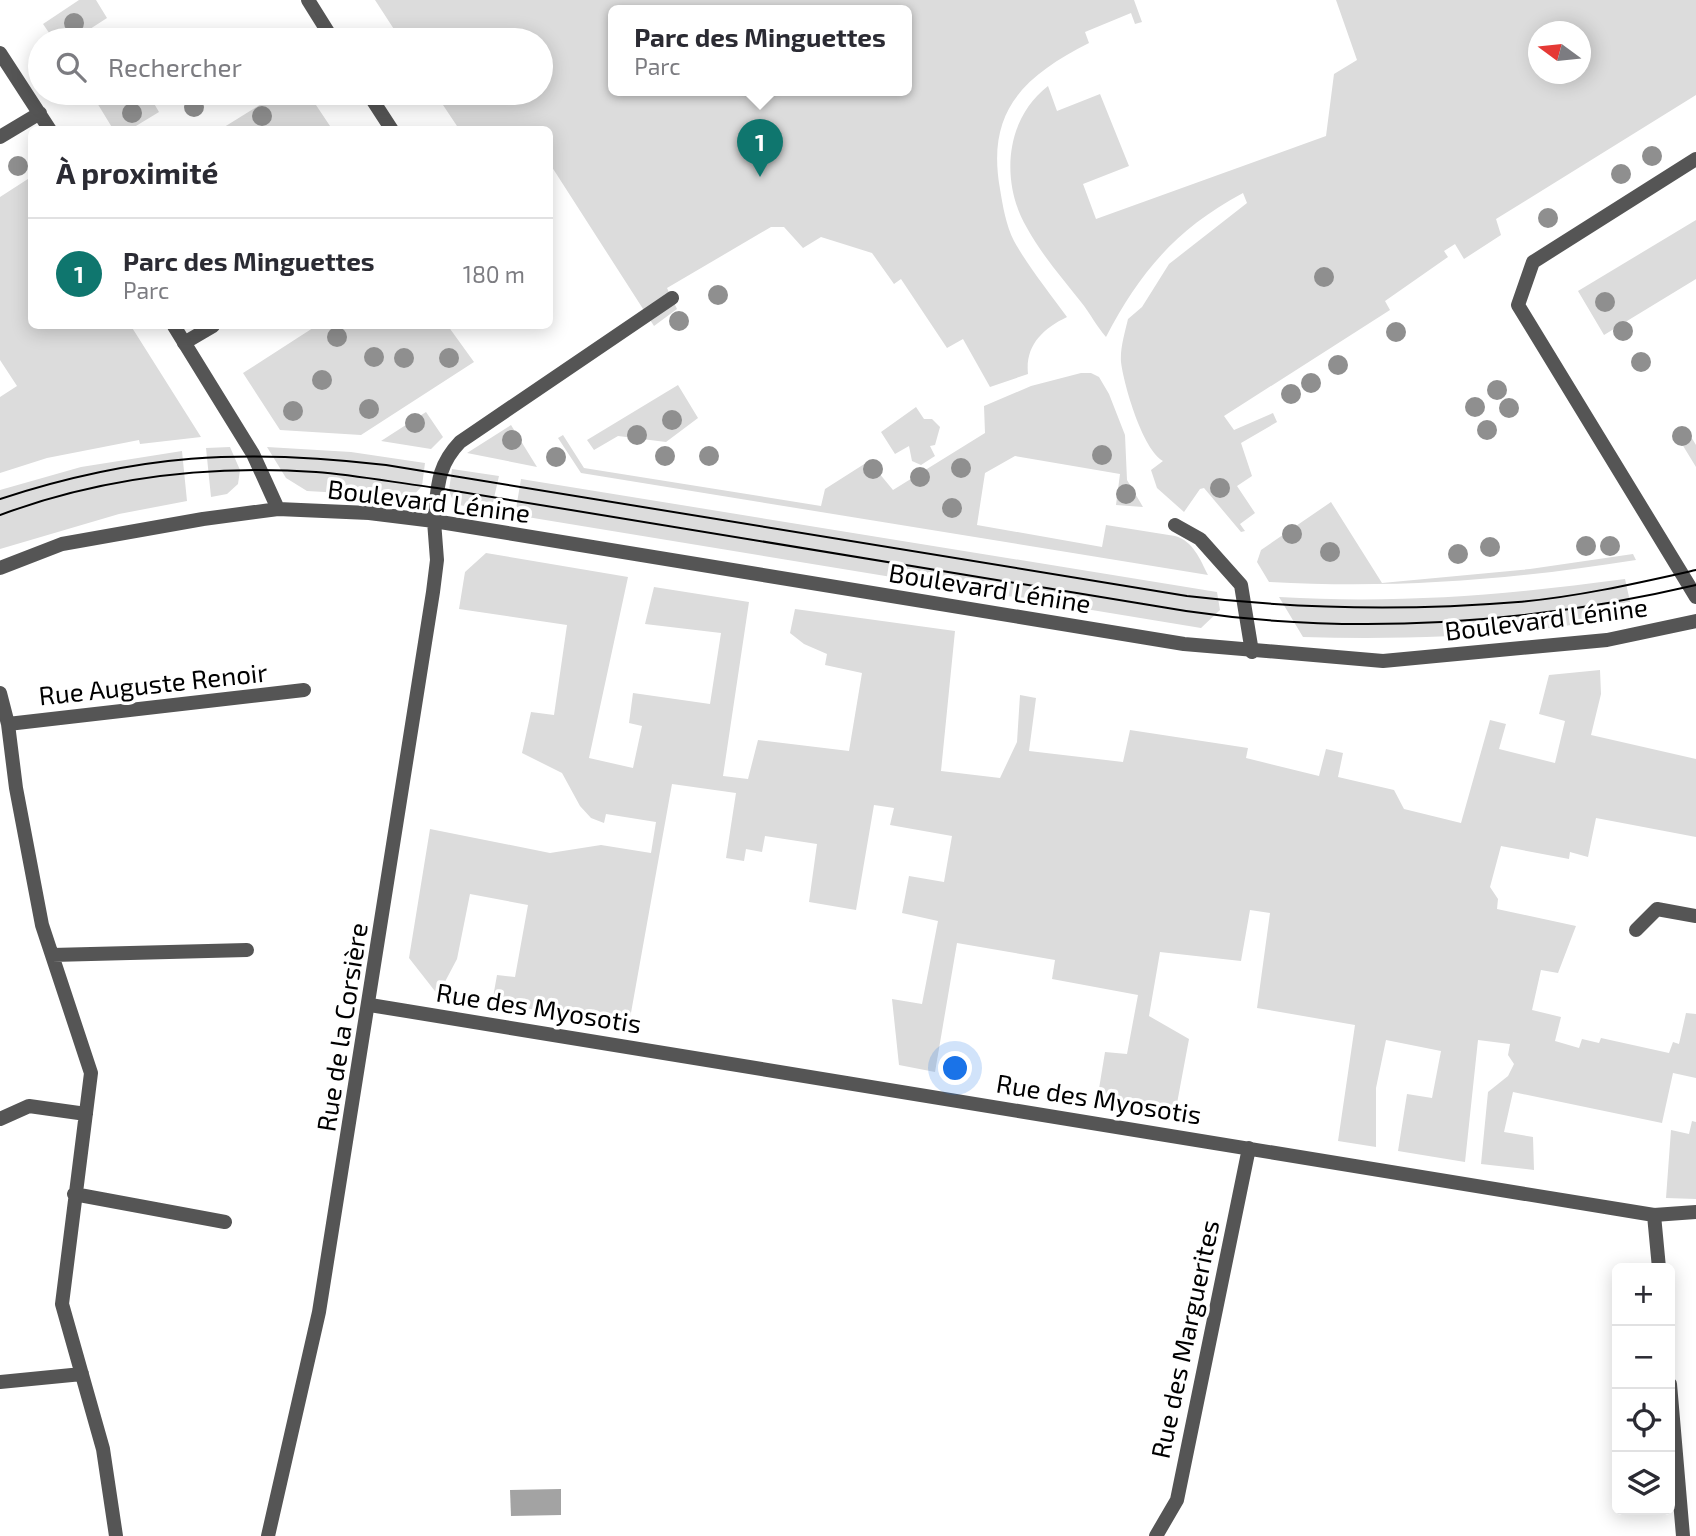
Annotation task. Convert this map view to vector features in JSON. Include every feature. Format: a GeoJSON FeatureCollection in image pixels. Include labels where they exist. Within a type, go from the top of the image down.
{"type":"FeatureCollection","features":[{"type":"Feature","properties":{"kind":"street"},"geometry":{"type":"LineString","coordinates":[[308,0],[326,28]]}},
{"type":"Feature","properties":{"kind":"street"},"geometry":{"type":"LineString","coordinates":[[0,53],[28,95]]}},
{"type":"Feature","properties":{"kind":"street"},"geometry":{"type":"LineString","coordinates":[[35,105],[48,126]]}},
{"type":"Feature","properties":{"kind":"street"},"geometry":{"type":"LineString","coordinates":[[376,105],[389,126]]}},
{"type":"Feature","properties":{"kind":"street"},"geometry":{"type":"LineString","coordinates":[[0,138],[40,113]]}},
{"type":"Feature","properties":{"kind":"street","name":"Boulevard Lénine"},"geometry":{"type":"LineString","coordinates":[[1696,159],[1533,262],[1518,304],[1696,597]]}},
{"type":"Feature","properties":{"kind":"street","name":"Rue de la Corsière"},"geometry":{"type":"LineString","coordinates":[[268,1536],[319,1312],[370,1005],[433,592],[437,560],[435,521],[440,474],[445,458],[460,442],[672,298]]}},
{"type":"Feature","properties":{"kind":"street"},"geometry":{"type":"LineString","coordinates":[[176,329],[253,454],[278,509]]}},
{"type":"Feature","properties":{"kind":"street"},"geometry":{"type":"LineString","coordinates":[[184,343],[208,329]]}},
{"type":"Feature","properties":{"kind":"street","name":"Boulevard Lénine"},"geometry":{"type":"LineString","coordinates":[[0,568],[62,544],[191,520],[278,509],[369,513],[435,521],[1184,644],[1252,652],[1383,661],[1607,640],[1696,621]]}},
{"type":"Feature","properties":{"kind":"street"},"geometry":{"type":"LineString","coordinates":[[1175,525],[1200,539],[1241,585],[1252,652]]}},
{"type":"Feature","properties":{"kind":"street","name":"Rue Auguste Renoir"},"geometry":{"type":"LineString","coordinates":[[8,724],[303,691]]}},
{"type":"Feature","properties":{"kind":"street","name":"Rue Auguste Renoir"},"geometry":{"type":"LineString","coordinates":[[0,693],[8,724],[16,788],[42,925],[91,1073],[62,1304],[103,1449],[116,1536]]}},
{"type":"Feature","properties":{"kind":"street"},"geometry":{"type":"LineString","coordinates":[[0,791],[16,788]]}},
{"type":"Feature","properties":{"kind":"street"},"geometry":{"type":"LineString","coordinates":[[1636,930],[1657,909],[1696,916]]}},
{"type":"Feature","properties":{"kind":"street"},"geometry":{"type":"LineString","coordinates":[[52,956],[247,950]]}},
{"type":"Feature","properties":{"kind":"street","name":"Rue des Myosotis"},"geometry":{"type":"LineString","coordinates":[[370,1005],[1654,1215],[1696,1212]]}},
{"type":"Feature","properties":{"kind":"street"},"geometry":{"type":"LineString","coordinates":[[0,1119],[29,1105],[86,1114]]}},
{"type":"Feature","properties":{"kind":"street","name":"Rue des Marguerites"},"geometry":{"type":"LineString","coordinates":[[1156,1536],[1177,1500],[1249,1148]]}},
{"type":"Feature","properties":{"kind":"street"},"geometry":{"type":"LineString","coordinates":[[74,1194],[225,1222]]}},
{"type":"Feature","properties":{"kind":"street"},"geometry":{"type":"LineString","coordinates":[[1654,1215],[1659,1263]]}},
{"type":"Feature","properties":{"kind":"street"},"geometry":{"type":"LineString","coordinates":[[0,1382],[82,1374]]}},
{"type":"Feature","properties":{"kind":"street"},"geometry":{"type":"LineString","coordinates":[[1670,1389],[1683,1536]]}},
{"type":"Feature","properties":{"kind":"shaded area"},"geometry":{"type":"Polygon","coordinates":[[[79,0],[96,0],[107,18],[92,28],[46,28],[43,24],[79,0]]]}},
{"type":"Feature","properties":{"kind":"shaded area"},"geometry":{"type":"Polygon","coordinates":[[[375,0],[1134,0],[1142,22],[1135,24],[1131,13],[1085,32],[1089,43],[1046,69],[1029,83],[1015,99],[1005,117],[999,138],[997,162],[1000,189],[1011,235],[1067,317],[1043,333],[1032,347],[1028,374],[990,387],[963,339],[947,348],[901,279],[894,284],[872,253],[821,237],[803,248],[784,227],[771,227],[667,288],[677,309],[654,326],[553,169],[553,126],[457,126],[443,105],[553,105],[553,28],[393,28],[375,0]]]}},
{"type":"Feature","properties":{"kind":"shaded area"},"geometry":{"type":"Polygon","coordinates":[[[1336,0],[1696,0],[1696,95],[1496,219],[1501,235],[1464,259],[1455,244],[1444,251],[1448,257],[1385,301],[1390,310],[1224,416],[1234,430],[1273,413],[1277,422],[1241,443],[1252,476],[1237,486],[1255,513],[1240,524],[1245,531],[1241,532],[1204,488],[1200,489],[1184,512],[1157,488],[1151,470],[1163,461],[1148,444],[1142,431],[1126,386],[1121,357],[1128,319],[1142,307],[1169,264],[1247,203],[1243,193],[1198,222],[1162,254],[1132,292],[1106,337],[1027,228],[1013,191],[1011,152],[1015,133],[1023,116],[1048,86],[1057,111],[1100,94],[1129,166],[1083,184],[1096,219],[1326,136],[1334,74],[1357,60],[1336,0]]]}},
{"type":"Feature","properties":{"kind":"shaded area"},"geometry":{"type":"Polygon","coordinates":[[[98,105],[155,105],[159,112],[136,126],[111,126],[98,105]]]}},
{"type":"Feature","properties":{"kind":"shaded area"},"geometry":{"type":"Polygon","coordinates":[[[260,105],[316,105],[330,126],[226,126],[260,105]]]}},
{"type":"Feature","properties":{"kind":"shaded area"},"geometry":{"type":"Polygon","coordinates":[[[28,179],[28,329],[133,329],[201,437],[140,444],[139,440],[47,458],[0,473],[0,397],[17,386],[0,360],[0,197],[28,179]]]}},
{"type":"Feature","properties":{"kind":"shaded area"},"geometry":{"type":"Polygon","coordinates":[[[1696,220],[1696,279],[1604,335],[1578,291],[1696,220]]]}},
{"type":"Feature","properties":{"kind":"shaded area"},"geometry":{"type":"Polygon","coordinates":[[[311,329],[450,329],[474,362],[361,435],[280,430],[243,373],[311,329]]]}},
{"type":"Feature","properties":{"kind":"shaded area"},"geometry":{"type":"Polygon","coordinates":[[[1081,373],[1091,373],[1099,377],[1109,394],[1125,435],[1127,480],[1143,507],[1116,505],[1120,474],[1015,456],[985,473],[977,525],[1102,547],[1106,525],[1175,536],[1191,546],[1208,575],[581,473],[558,438],[563,435],[584,468],[821,506],[825,489],[869,461],[893,490],[985,433],[984,406],[1031,386],[1081,373]]]}},
{"type":"Feature","properties":{"kind":"shaded area"},"geometry":{"type":"Polygon","coordinates":[[[678,385],[698,418],[666,442],[618,436],[594,450],[587,440],[678,385]]]}},
{"type":"Feature","properties":{"kind":"shaded area"},"geometry":{"type":"Polygon","coordinates":[[[916,407],[924,419],[932,419],[940,427],[935,445],[930,446],[935,456],[921,465],[912,461],[909,446],[895,454],[881,432],[916,407]]]}},
{"type":"Feature","properties":{"kind":"shaded area"},"geometry":{"type":"Polygon","coordinates":[[[426,412],[443,437],[431,449],[381,441],[426,412]]]}},
{"type":"Feature","properties":{"kind":"shaded area"},"geometry":{"type":"Polygon","coordinates":[[[511,425],[537,467],[467,453],[511,425]]]}},
{"type":"Feature","properties":{"kind":"shaded area"},"geometry":{"type":"Polygon","coordinates":[[[1685,427],[1696,445],[1696,467],[1674,431],[1685,427]]]}},
{"type":"Feature","properties":{"kind":"shaded area"},"geometry":{"type":"Polygon","coordinates":[[[230,447],[240,470],[238,484],[227,494],[211,497],[206,448],[230,447]]]}},
{"type":"Feature","properties":{"kind":"shaded area"},"geometry":{"type":"Polygon","coordinates":[[[267,447],[351,452],[425,463],[422,486],[412,497],[307,491],[286,478],[267,447]]]}},
{"type":"Feature","properties":{"kind":"shaded area"},"geometry":{"type":"Polygon","coordinates":[[[182,451],[187,501],[119,514],[0,549],[0,490],[81,467],[182,451]]]}},
{"type":"Feature","properties":{"kind":"shaded area"},"geometry":{"type":"Polygon","coordinates":[[[452,469],[499,476],[491,511],[454,504],[449,490],[452,469]]]}},
{"type":"Feature","properties":{"kind":"shaded area"},"geometry":{"type":"Polygon","coordinates":[[[521,479],[1217,592],[1220,610],[1201,628],[515,515],[521,479]]]}},
{"type":"Feature","properties":{"kind":"shaded area"},"geometry":{"type":"Polygon","coordinates":[[[1331,502],[1382,583],[1530,569],[1633,554],[1636,560],[1544,573],[1453,581],[1362,584],[1269,582],[1257,562],[1261,550],[1331,502]]]}},
{"type":"Feature","properties":{"kind":"shaded area"},"geometry":{"type":"Polygon","coordinates":[[[486,553],[628,577],[589,758],[633,768],[642,726],[629,723],[633,693],[710,704],[721,633],[645,624],[654,587],[749,602],[723,776],[748,779],[758,740],[849,751],[862,673],[825,665],[827,654],[804,644],[790,633],[795,609],[955,631],[941,771],[1000,778],[1017,742],[1020,695],[1036,698],[1029,751],[1123,762],[1130,730],[1248,748],[1246,758],[1319,776],[1326,749],[1343,753],[1338,777],[1394,790],[1404,809],[1461,823],[1490,720],[1506,724],[1499,749],[1555,763],[1565,721],[1539,714],[1549,675],[1600,670],[1601,694],[1591,735],[1696,759],[1696,837],[1596,818],[1588,857],[1570,852],[1569,859],[1501,846],[1490,887],[1498,899],[1497,909],[1576,926],[1558,973],[1541,970],[1532,1010],[1561,1017],[1555,1041],[1579,1048],[1582,1039],[1599,1043],[1601,1038],[1669,1053],[1673,1042],[1679,1044],[1686,1013],[1696,1014],[1696,1078],[1673,1073],[1662,1123],[1513,1092],[1504,1132],[1533,1137],[1534,1170],[1481,1164],[1488,1092],[1508,1076],[1514,1064],[1508,1055],[1510,1044],[1478,1040],[1465,1162],[1398,1151],[1407,1094],[1432,1098],[1441,1051],[1386,1040],[1376,1088],[1376,1147],[1338,1141],[1355,1025],[1257,1008],[1270,913],[1250,910],[1241,961],[1160,952],[1149,1016],[1189,1039],[1175,1114],[1097,1101],[1105,1052],[1127,1054],[1138,995],[1052,979],[1055,960],[957,943],[935,1072],[899,1065],[892,999],[922,1004],[938,921],[902,913],[909,876],[944,882],[952,836],[890,825],[894,808],[874,805],[856,910],[809,902],[817,844],[765,836],[762,852],[746,849],[744,861],[726,858],[736,793],[672,784],[629,1024],[492,1003],[497,975],[515,977],[528,905],[470,894],[457,959],[438,995],[409,958],[430,829],[550,853],[601,845],[651,853],[656,822],[606,814],[604,823],[591,818],[580,806],[562,773],[522,753],[531,712],[554,715],[567,625],[459,609],[465,572],[486,553]]]}},
{"type":"Feature","properties":{"kind":"shaded area"},"geometry":{"type":"Polygon","coordinates":[[[1625,579],[1633,615],[1551,628],[1469,635],[1303,637],[1279,597],[1452,597],[1625,579]]]}},
{"type":"Feature","properties":{"kind":"shaded area"},"geometry":{"type":"Polygon","coordinates":[[[1692,1121],[1696,1122],[1696,1199],[1666,1198],[1671,1130],[1689,1134],[1692,1121]]]}},
{"type":"Feature","properties":{"kind":"shaded area"},"geometry":{"type":"Polygon","coordinates":[[[561,1489],[561,1515],[511,1516],[510,1490],[561,1489]]]}},
{"type":"Feature","properties":{"kind":"tram line"},"geometry":{"type":"LineString","coordinates":[[0,499],[98,472],[145,464],[238,456],[285,457],[386,465],[1187,596],[1270,604],[1435,607],[1518,602],[1630,585],[1696,570]]}},
{"type":"Feature","properties":{"kind":"tram line"},"geometry":{"type":"LineString","coordinates":[[0,515],[38,502],[116,483],[195,473],[276,470],[331,473],[437,488],[1186,611],[1249,619],[1377,624],[1442,622],[1570,609],[1696,585]]}},
{"type":"Feature","properties":{"kind":"place","name":"Parc des Minguettes"},"geometry":{"type":"Point","coordinates":[760,177]}}]}
